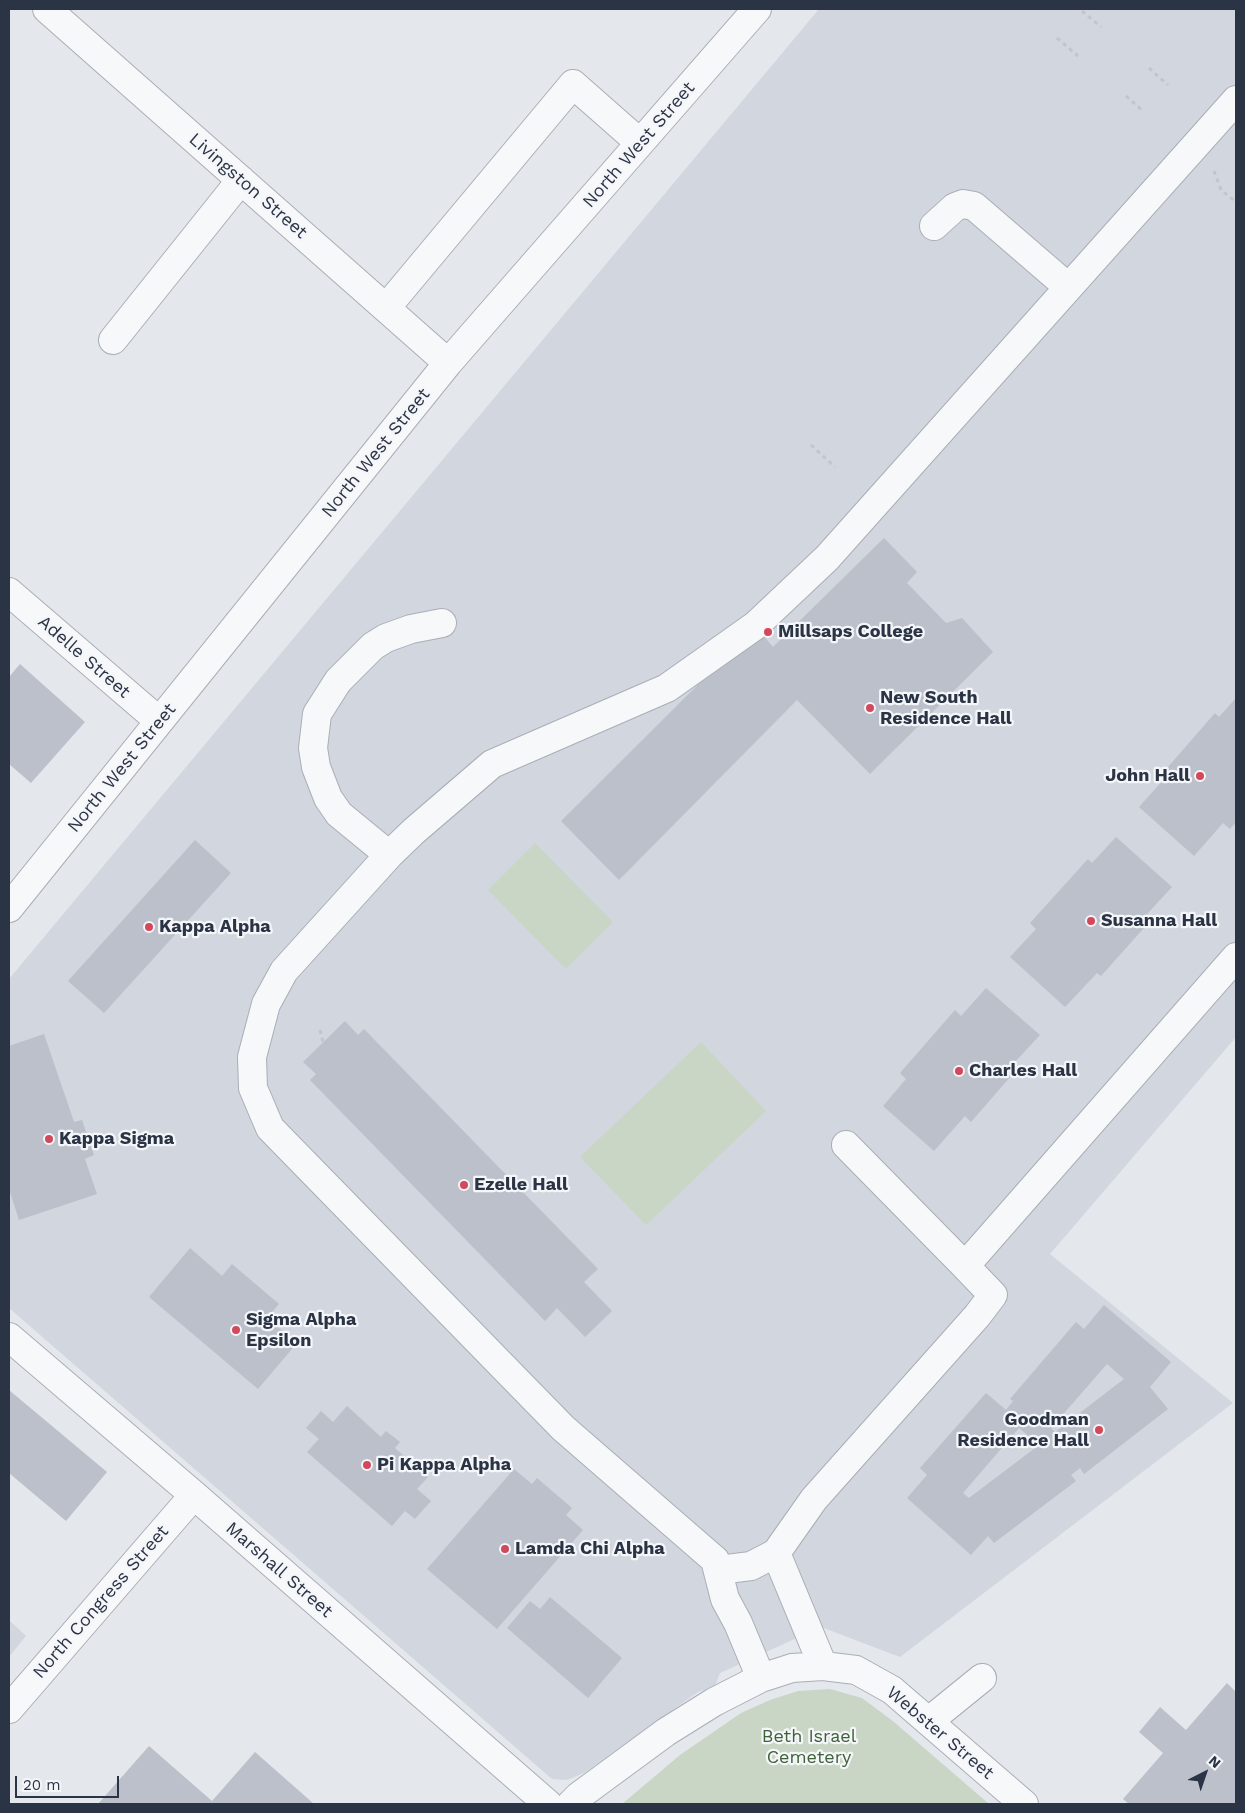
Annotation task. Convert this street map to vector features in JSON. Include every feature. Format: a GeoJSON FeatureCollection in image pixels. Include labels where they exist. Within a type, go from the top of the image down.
{"type":"FeatureCollection","features":[{"type":"Feature","properties":{"kind":"street","name":"Livingston Street"},"geometry":{"type":"LineString","coordinates":[[47,9],[448,363]]}},
{"type":"Feature","properties":{"kind":"street","name":"North West Street"},"geometry":{"type":"LineString","coordinates":[[9,908],[448,363],[757,9]]}},
{"type":"Feature","properties":{"kind":"street"},"geometry":{"type":"LineString","coordinates":[[386,308],[573,84],[640,143]]}},
{"type":"Feature","properties":{"kind":"street"},"geometry":{"type":"LineString","coordinates":[[846,1145],[993,1295],[977,1316],[814,1499],[776,1552],[751,1566],[719,1570],[715,1560],[563,1428],[270,1128],[253,1088],[252,1057],[266,1004],[284,971],[389,855],[492,764],[667,688],[756,625],[827,558],[1236,100]]}},
{"type":"Feature","properties":{"kind":"street"},"geometry":{"type":"LineString","coordinates":[[113,340],[241,180]]}},
{"type":"Feature","properties":{"kind":"street"},"geometry":{"type":"LineString","coordinates":[[934,226],[955,207],[964,204],[974,206],[1068,287]]}},
{"type":"Feature","properties":{"kind":"street","name":"Adelle Street"},"geometry":{"type":"LineString","coordinates":[[9,592],[159,721]]}},
{"type":"Feature","properties":{"kind":"street"},"geometry":{"type":"LineString","coordinates":[[389,855],[339,814],[328,798],[316,767],[313,748],[317,714],[338,681],[373,646],[386,638],[411,629],[442,623]]}},
{"type":"Feature","properties":{"kind":"street"},"geometry":{"type":"LineString","coordinates":[[965,1266],[1236,956]]}},
{"type":"Feature","properties":{"kind":"street","name":"Marshall Street"},"geometry":{"type":"LineString","coordinates":[[9,1337],[194,1495],[548,1804]]}},
{"type":"Feature","properties":{"kind":"street","name":"North Congress Street"},"geometry":{"type":"LineString","coordinates":[[9,1709],[194,1495]]}},
{"type":"Feature","properties":{"kind":"street"},"geometry":{"type":"LineString","coordinates":[[776,1552],[823,1666]]}},
{"type":"Feature","properties":{"kind":"street"},"geometry":{"type":"LineString","coordinates":[[715,1560],[725,1599],[738,1623],[761,1678]]}},
{"type":"Feature","properties":{"kind":"street","name":"Webster Street"},"geometry":{"type":"LineString","coordinates":[[571,1804],[579,1796],[666,1732],[714,1702],[761,1678],[792,1668],[823,1666],[856,1670],[892,1690],[1024,1804]]}},
{"type":"Feature","properties":{"kind":"street"},"geometry":{"type":"LineString","coordinates":[[929,1721],[982,1678]]}},
{"type":"Feature","properties":{"kind":"path"},"geometry":{"type":"LineString","coordinates":[[1082,11],[1101,27]]}},
{"type":"Feature","properties":{"kind":"path"},"geometry":{"type":"LineString","coordinates":[[1057,38],[1078,56]]}},
{"type":"Feature","properties":{"kind":"path"},"geometry":{"type":"LineString","coordinates":[[1149,68],[1168,85]]}},
{"type":"Feature","properties":{"kind":"path"},"geometry":{"type":"LineString","coordinates":[[1126,96],[1144,112]]}},
{"type":"Feature","properties":{"kind":"path"},"geometry":{"type":"LineString","coordinates":[[1222,190],[1236,202]]}},
{"type":"Feature","properties":{"kind":"path"},"geometry":{"type":"LineString","coordinates":[[811,445],[835,467]]}},
{"type":"Feature","properties":{"kind":"path"},"geometry":{"type":"LineString","coordinates":[[320,1030],[323,1042]]}},
{"type":"Feature","properties":{"kind":"shaded area","name":"Millsaps College"},"geometry":{"type":"Polygon","coordinates":[[[819,9],[1236,9],[1236,1037],[1050,1254],[1233,1403],[900,1657],[821,1627],[720,1673],[715,1686],[698,1692],[584,1773],[567,1780],[552,1779],[9,1308],[9,979],[819,9]]]}},
{"type":"Feature","properties":{"kind":"shaded area"},"geometry":{"type":"Polygon","coordinates":[[[9,1620],[26,1636],[9,1657],[9,1620]]]}},
{"type":"Feature","properties":{"kind":"green space"},"geometry":{"type":"Polygon","coordinates":[[[535,843],[613,922],[566,969],[488,890],[535,843]]]}},
{"type":"Feature","properties":{"kind":"green space"},"geometry":{"type":"Polygon","coordinates":[[[701,1042],[766,1111],[646,1225],[580,1157],[701,1042]]]}},
{"type":"Feature","properties":{"kind":"green space","name":"Beth Israel Cemetery"},"geometry":{"type":"Polygon","coordinates":[[[830,1689],[862,1698],[894,1722],[989,1804],[622,1804],[680,1755],[741,1713],[770,1700],[798,1691],[830,1689]]]}},
{"type":"Feature","properties":{"kind":"building","name":"New South Residence Hall"},"geometry":{"type":"Polygon","coordinates":[[[884,538],[917,572],[907,583],[946,623],[962,618],[993,652],[870,774],[797,700],[619,880],[561,821],[756,627],[773,647],[884,538]]]}},
{"type":"Feature","properties":{"kind":"building"},"geometry":{"type":"Polygon","coordinates":[[[20,664],[85,722],[31,783],[9,764],[9,677],[20,664]]]}},
{"type":"Feature","properties":{"kind":"building","name":"John Hall"},"geometry":{"type":"Polygon","coordinates":[[[1236,698],[1236,822],[1230,829],[1223,823],[1194,856],[1139,807],[1165,778],[1161,775],[1215,713],[1219,717],[1236,698]]]}},
{"type":"Feature","properties":{"kind":"building","name":"Susanna Hall"},"geometry":{"type":"Polygon","coordinates":[[[1116,837],[1172,887],[1147,914],[1152,919],[1101,976],[1097,973],[1065,1007],[1010,957],[1036,929],[1030,923],[1088,859],[1092,863],[1116,837]]]}},
{"type":"Feature","properties":{"kind":"building","name":"Kappa Alpha"},"geometry":{"type":"Polygon","coordinates":[[[195,840],[231,873],[104,1013],[68,981],[195,840]]]}},
{"type":"Feature","properties":{"kind":"building","name":"Charles Hall"},"geometry":{"type":"Polygon","coordinates":[[[986,988],[1040,1035],[1013,1064],[1018,1068],[971,1122],[965,1116],[934,1151],[883,1106],[906,1079],[900,1073],[955,1010],[961,1016],[986,988]]]}},
{"type":"Feature","properties":{"kind":"building","name":"Ezelle Hall"},"geometry":{"type":"Polygon","coordinates":[[[345,1021],[358,1035],[364,1029],[598,1269],[584,1282],[612,1311],[585,1337],[557,1308],[545,1321],[310,1080],[316,1074],[303,1062],[345,1021]]]}},
{"type":"Feature","properties":{"kind":"building","name":"Kappa Sigma"},"geometry":{"type":"Polygon","coordinates":[[[44,1034],[74,1122],[82,1120],[94,1155],[85,1159],[97,1194],[19,1220],[9,1189],[9,1046],[44,1034]]]}},
{"type":"Feature","properties":{"kind":"building","name":"Sigma Alpha Epsilon"},"geometry":{"type":"Polygon","coordinates":[[[190,1248],[222,1276],[232,1264],[279,1304],[267,1318],[297,1343],[258,1389],[149,1297],[190,1248]]]}},
{"type":"Feature","properties":{"kind":"building","name":"Goodman Residence Hall"},"geometry":{"type":"Polygon","coordinates":[[[1104,1305],[1171,1362],[1150,1387],[1168,1409],[1084,1474],[1080,1468],[1071,1475],[1076,1481],[994,1543],[988,1536],[971,1555],[907,1498],[927,1475],[920,1468],[986,1393],[1006,1410],[1013,1401],[1010,1399],[1076,1322],[1084,1329],[1104,1305]],[[1107,1364],[1051,1428],[1055,1432],[1124,1379],[1107,1364]],[[1019,1428],[963,1493],[969,1498],[1039,1445],[1019,1428]]]}},
{"type":"Feature","properties":{"kind":"building"},"geometry":{"type":"Polygon","coordinates":[[[9,1390],[107,1472],[66,1521],[9,1473],[9,1390]]]}},
{"type":"Feature","properties":{"kind":"building","name":"Pi Kappa Alpha"},"geometry":{"type":"Polygon","coordinates":[[[347,1406],[381,1437],[386,1431],[400,1442],[395,1448],[428,1477],[417,1489],[431,1501],[415,1519],[405,1511],[392,1526],[307,1452],[319,1439],[306,1428],[321,1411],[333,1422],[347,1406]]]}},
{"type":"Feature","properties":{"kind":"building","name":"Lamda Chi Alpha"},"geometry":{"type":"Polygon","coordinates":[[[514,1469],[532,1484],[537,1478],[572,1508],[566,1515],[583,1530],[497,1629],[427,1569],[514,1469]]]}},
{"type":"Feature","properties":{"kind":"building","name":"Lamda Chi Alpha"},"geometry":{"type":"Polygon","coordinates":[[[550,1597],[622,1658],[588,1698],[507,1628],[530,1601],[540,1609],[550,1597]]]}},
{"type":"Feature","properties":{"kind":"building"},"geometry":{"type":"Polygon","coordinates":[[[1227,1683],[1236,1692],[1236,1804],[1129,1804],[1123,1799],[1163,1753],[1139,1732],[1160,1707],[1186,1730],[1227,1683]]]}},
{"type":"Feature","properties":{"kind":"building"},"geometry":{"type":"Polygon","coordinates":[[[149,1746],[212,1801],[255,1752],[314,1804],[98,1804],[149,1746]]]}},
{"type":"Feature","properties":{"kind":"place","name":"Millsaps College"},"geometry":{"type":"Point","coordinates":[768,632]}},
{"type":"Feature","properties":{"kind":"place","name":"New South Residence Hall"},"geometry":{"type":"Point","coordinates":[870,708]}},
{"type":"Feature","properties":{"kind":"place","name":"John Hall"},"geometry":{"type":"Point","coordinates":[1200,776]}},
{"type":"Feature","properties":{"kind":"place","name":"Susanna Hall"},"geometry":{"type":"Point","coordinates":[1091,921]}},
{"type":"Feature","properties":{"kind":"place","name":"Kappa Alpha"},"geometry":{"type":"Point","coordinates":[149,927]}},
{"type":"Feature","properties":{"kind":"place","name":"Charles Hall"},"geometry":{"type":"Point","coordinates":[959,1071]}},
{"type":"Feature","properties":{"kind":"place","name":"Kappa Sigma"},"geometry":{"type":"Point","coordinates":[49,1139]}},
{"type":"Feature","properties":{"kind":"place","name":"Ezelle Hall"},"geometry":{"type":"Point","coordinates":[464,1185]}},
{"type":"Feature","properties":{"kind":"place","name":"Sigma Alpha Epsilon"},"geometry":{"type":"Point","coordinates":[236,1330]}},
{"type":"Feature","properties":{"kind":"place","name":"Goodman Residence Hall"},"geometry":{"type":"Point","coordinates":[1099,1430]}},
{"type":"Feature","properties":{"kind":"place","name":"Pi Kappa Alpha"},"geometry":{"type":"Point","coordinates":[367,1465]}},
{"type":"Feature","properties":{"kind":"place","name":"Lamda Chi Alpha"},"geometry":{"type":"Point","coordinates":[505,1549]}}]}
